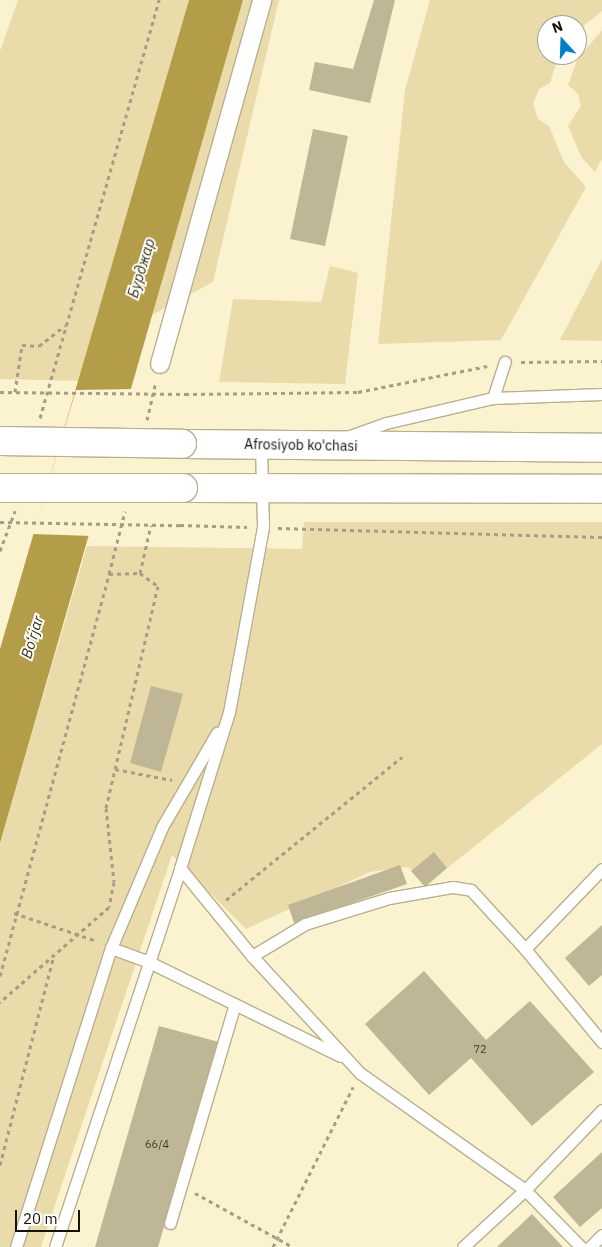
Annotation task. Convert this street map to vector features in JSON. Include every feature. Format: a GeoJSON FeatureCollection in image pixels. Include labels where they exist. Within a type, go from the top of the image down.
{"type":"FeatureCollection","features":[{"type":"Feature","properties":{"kind":"main road","name":"Afrosiyob ko'chasi"},"geometry":{"type":"LineString","coordinates":[[0,441],[602,448]]}},
{"type":"Feature","properties":{"kind":"main road"},"geometry":{"type":"LineString","coordinates":[[0,488],[602,489]]}},
{"type":"Feature","properties":{"kind":"street"},"geometry":{"type":"LineString","coordinates":[[160,364],[262,0]]}},
{"type":"Feature","properties":{"kind":"lane"},"geometry":{"type":"LineString","coordinates":[[494,398],[505,362]]}},
{"type":"Feature","properties":{"kind":"lane"},"geometry":{"type":"LineString","coordinates":[[324,445],[386,423],[494,398],[602,394]]}},
{"type":"Feature","properties":{"kind":"lane"},"geometry":{"type":"LineString","coordinates":[[55,1247],[147,961],[180,868],[229,712],[263,527],[260,488],[261,444]]}},
{"type":"Feature","properties":{"kind":"lane"},"geometry":{"type":"LineString","coordinates":[[16,1247],[111,948],[162,826],[229,712]]}},
{"type":"Feature","properties":{"kind":"lane"},"geometry":{"type":"LineString","coordinates":[[180,868],[252,956],[360,1073],[524,1190],[580,1247]]}},
{"type":"Feature","properties":{"kind":"lane"},"geometry":{"type":"LineString","coordinates":[[525,949],[602,869]]}},
{"type":"Feature","properties":{"kind":"lane"},"geometry":{"type":"LineString","coordinates":[[252,956],[305,924],[389,898],[454,887],[471,890],[525,949],[602,1042]]}},
{"type":"Feature","properties":{"kind":"lane"},"geometry":{"type":"LineString","coordinates":[[111,948],[147,961],[346,1059]]}},
{"type":"Feature","properties":{"kind":"lane"},"geometry":{"type":"LineString","coordinates":[[170,1223],[235,1004]]}},
{"type":"Feature","properties":{"kind":"lane"},"geometry":{"type":"LineString","coordinates":[[463,1247],[524,1190],[602,1110]]}},
{"type":"Feature","properties":{"kind":"lane"},"geometry":{"type":"LineString","coordinates":[[590,1247],[602,1235]]}},
{"type":"Feature","properties":{"kind":"path"},"geometry":{"type":"LineString","coordinates":[[15,392],[22,345],[39,346],[66,326],[159,0]]}},
{"type":"Feature","properties":{"kind":"path"},"geometry":{"type":"LineString","coordinates":[[0,392],[186,394],[358,392],[505,362],[602,361]]}},
{"type":"Feature","properties":{"kind":"path"},"geometry":{"type":"LineString","coordinates":[[0,522],[263,527],[602,537]]}},
{"type":"Feature","properties":{"kind":"path"},"geometry":{"type":"LineString","coordinates":[[140,573],[151,525]]}},
{"type":"Feature","properties":{"kind":"path"},"geometry":{"type":"LineString","coordinates":[[0,976],[14,913],[109,574],[140,573],[158,586],[106,808],[112,897],[109,907],[83,933],[54,955],[0,1002]]}},
{"type":"Feature","properties":{"kind":"path"},"geometry":{"type":"LineString","coordinates":[[214,910],[402,757]]}},
{"type":"Feature","properties":{"kind":"path"},"geometry":{"type":"LineString","coordinates":[[115,769],[187,783]]}},
{"type":"Feature","properties":{"kind":"path"},"geometry":{"type":"LineString","coordinates":[[14,913],[83,933],[111,948]]}},
{"type":"Feature","properties":{"kind":"path"},"geometry":{"type":"LineString","coordinates":[[0,1165],[54,955]]}},
{"type":"Feature","properties":{"kind":"path"},"geometry":{"type":"LineString","coordinates":[[273,1247],[360,1073]]}},
{"type":"Feature","properties":{"kind":"path"},"geometry":{"type":"LineString","coordinates":[[181,1185],[293,1247]]}},
{"type":"Feature","properties":{"kind":"shaded area"},"geometry":{"type":"Polygon","coordinates":[[[18,0],[189,0],[81,381],[0,379],[0,51],[18,0]]]}},
{"type":"Feature","properties":{"kind":"shaded area"},"geometry":{"type":"Polygon","coordinates":[[[243,0],[279,0],[213,282],[152,315],[243,0]]]}},
{"type":"Feature","properties":{"kind":"shaded area"},"geometry":{"type":"Polygon","coordinates":[[[430,0],[602,0],[602,11],[587,23],[587,15],[537,15],[537,65],[556,65],[550,83],[539,89],[533,104],[538,119],[549,126],[564,162],[586,187],[501,340],[378,344],[405,90],[430,0]]]}},
{"type":"Feature","properties":{"kind":"shaded area"},"geometry":{"type":"Polygon","coordinates":[[[602,30],[602,159],[595,172],[582,158],[568,126],[581,106],[578,94],[568,85],[575,65],[587,65],[587,48],[602,30]]]}},
{"type":"Feature","properties":{"kind":"shaded area"},"geometry":{"type":"Polygon","coordinates":[[[602,259],[602,341],[560,340],[602,259]]]}},
{"type":"Feature","properties":{"kind":"shaded area"},"geometry":{"type":"Polygon","coordinates":[[[330,266],[358,273],[345,384],[219,382],[233,299],[321,302],[330,266]]]}},
{"type":"Feature","properties":{"kind":"shaded area"},"geometry":{"type":"Polygon","coordinates":[[[304,522],[602,522],[602,744],[435,878],[406,867],[370,872],[246,929],[172,855],[41,1247],[0,1247],[0,843],[87,546],[302,549],[304,522]]]}},
{"type":"Feature","properties":{"kind":"water","name":"Бурджар"},"geometry":{"type":"Polygon","coordinates":[[[189,0],[243,0],[0,843],[0,649],[189,0]]]}},
{"type":"Feature","properties":{"kind":"pier"},"geometry":{"type":"Polygon","coordinates":[[[133,389],[92,536],[33,534],[76,390],[133,389]]]}},
{"type":"Feature","properties":{"kind":"building"},"geometry":{"type":"Polygon","coordinates":[[[374,0],[395,0],[370,103],[309,90],[315,62],[353,69],[374,0]]]}},
{"type":"Feature","properties":{"kind":"building"},"geometry":{"type":"Polygon","coordinates":[[[313,129],[348,136],[325,246],[290,239],[313,129]]]}},
{"type":"Feature","properties":{"kind":"building"},"geometry":{"type":"Polygon","coordinates":[[[151,686],[183,694],[161,772],[130,763],[151,686]]]}},
{"type":"Feature","properties":{"kind":"building"},"geometry":{"type":"Polygon","coordinates":[[[434,852],[447,868],[425,887],[411,871],[434,852]]]}},
{"type":"Feature","properties":{"kind":"building"},"geometry":{"type":"Polygon","coordinates":[[[400,865],[407,884],[294,923],[288,905],[400,865]]]}},
{"type":"Feature","properties":{"kind":"building"},"geometry":{"type":"Polygon","coordinates":[[[602,925],[602,975],[589,986],[565,958],[602,925]]]}},
{"type":"Feature","properties":{"kind":"building"},"geometry":{"type":"Polygon","coordinates":[[[424,971],[486,1040],[530,1001],[594,1072],[532,1126],[471,1058],[429,1095],[365,1024],[424,971]]]}},
{"type":"Feature","properties":{"kind":"building"},"geometry":{"type":"Polygon","coordinates":[[[159,1026],[219,1042],[158,1247],[95,1247],[159,1026]]]}},
{"type":"Feature","properties":{"kind":"building"},"geometry":{"type":"Polygon","coordinates":[[[602,1152],[602,1208],[580,1227],[553,1197],[602,1152]]]}},
{"type":"Feature","properties":{"kind":"building"},"geometry":{"type":"Polygon","coordinates":[[[532,1214],[563,1247],[497,1247],[532,1214]]]}},
{"type":"Feature","properties":{"kind":"water label","name":"Bo‘rjar"},"geometry":{"type":"Point","coordinates":[32,637]}}]}
